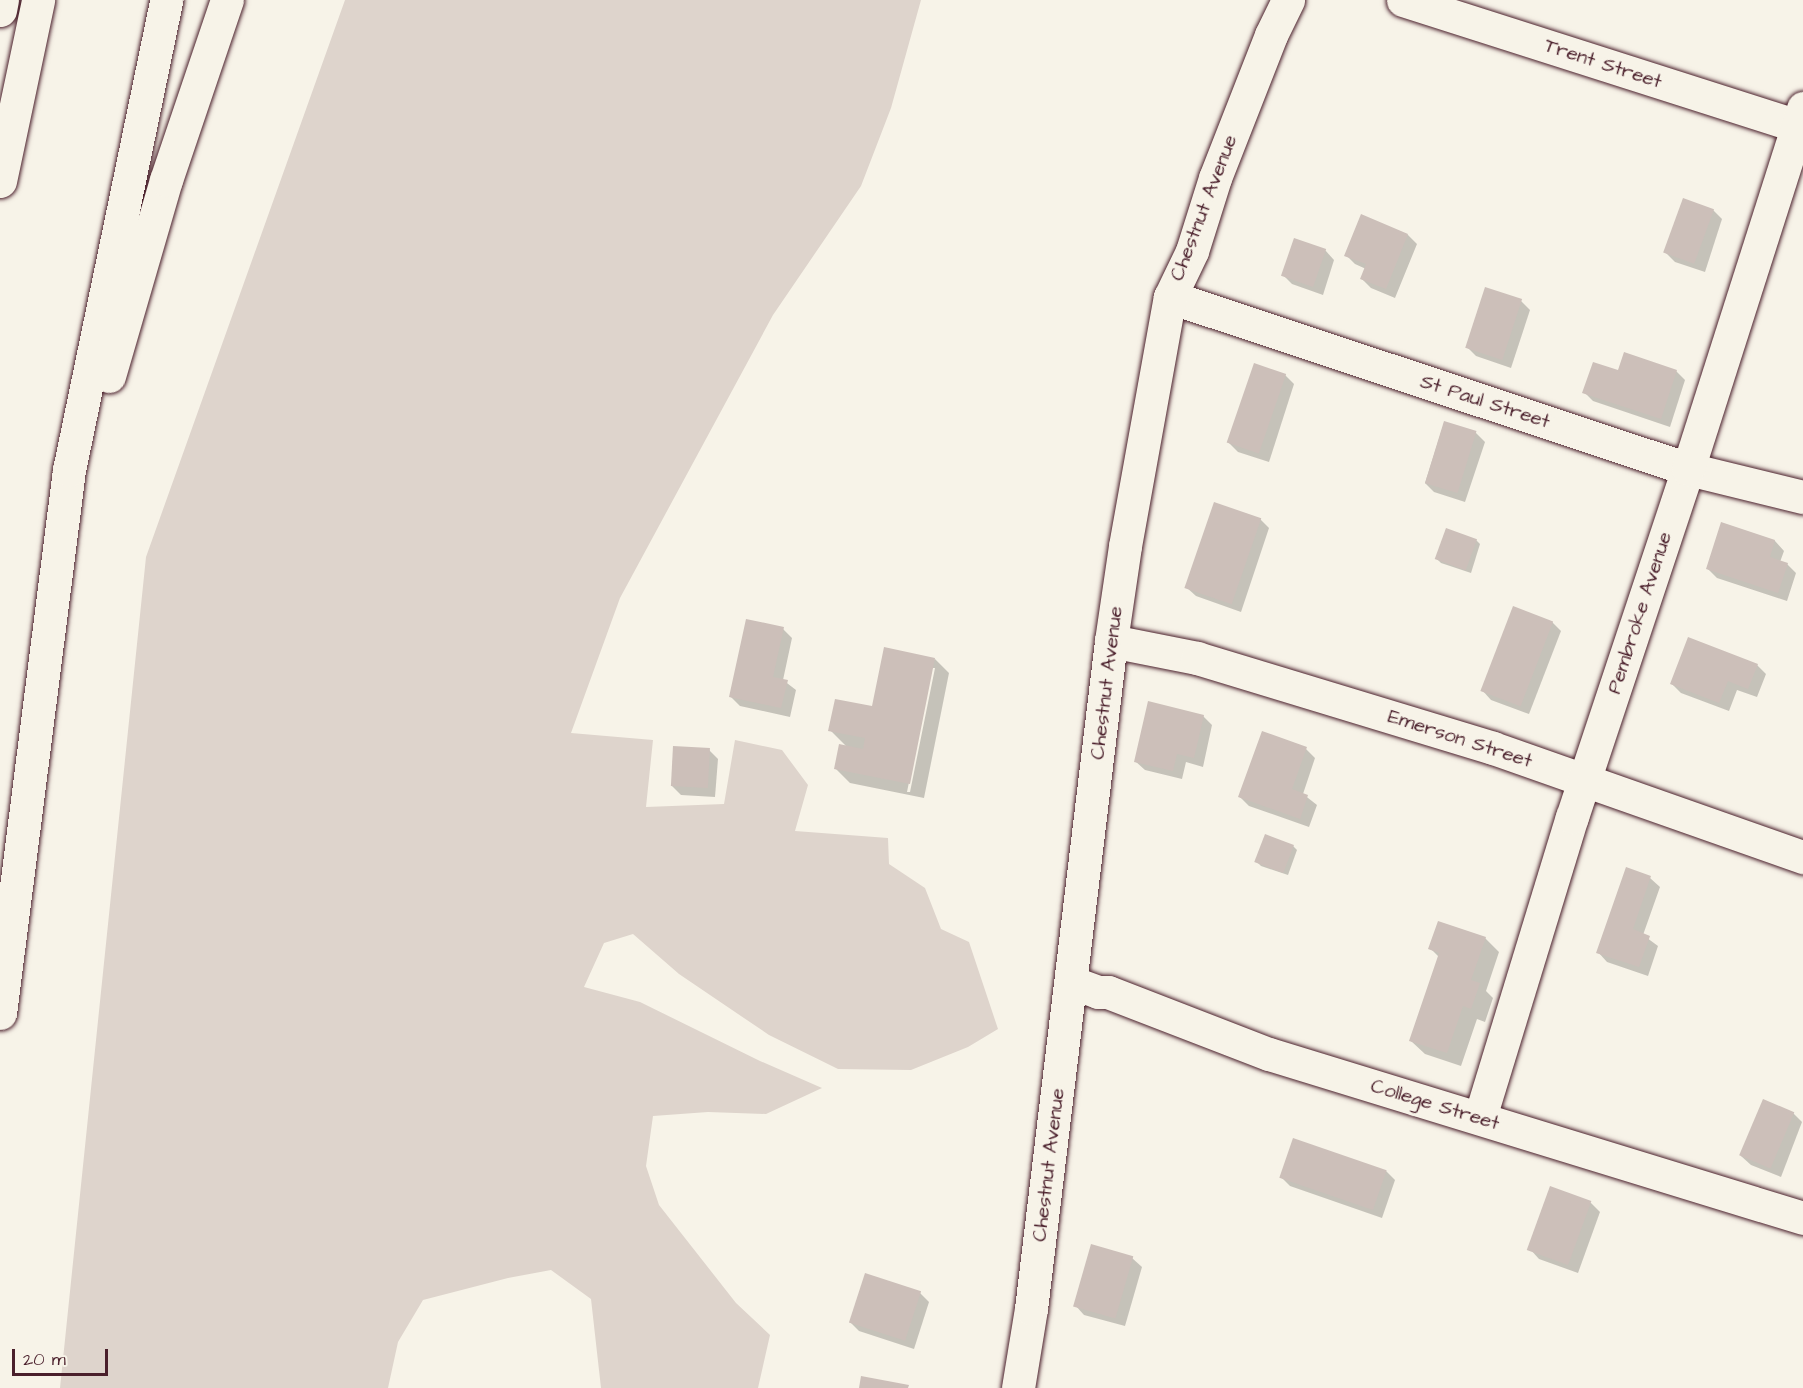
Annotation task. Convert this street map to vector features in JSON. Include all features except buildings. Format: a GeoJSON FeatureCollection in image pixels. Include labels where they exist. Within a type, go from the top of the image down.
{"type":"FeatureCollection","features":[{"type":"Feature","properties":{"kind":"main road"},"geometry":{"type":"LineString","coordinates":[[0,10],[2,0]]}},
{"type":"Feature","properties":{"kind":"main road"},"geometry":{"type":"LineString","coordinates":[[0,181],[38,0]]}},
{"type":"Feature","properties":{"kind":"main road"},"geometry":{"type":"LineString","coordinates":[[0,1012],[69,470],[166,0]]}},
{"type":"Feature","properties":{"kind":"main road"},"geometry":{"type":"LineString","coordinates":[[57,562],[166,180],[227,0]]}},
{"type":"Feature","properties":{"kind":"main road","name":"Chestnut Avenue"},"geometry":{"type":"LineString","coordinates":[[1018,1388],[1031,1309],[1111,641],[1170,297],[1192,251],[1215,178],[1271,35],[1288,0]]}},
{"type":"Feature","properties":{"kind":"main road","name":"Trent Street"},"geometry":{"type":"LineString","coordinates":[[1403,0],[1801,120]]}},
{"type":"Feature","properties":{"kind":"main road","name":"Pembroke Avenue"},"geometry":{"type":"LineString","coordinates":[[1476,1117],[1481,1114],[1524,967],[1801,120]]}},
{"type":"Feature","properties":{"kind":"main road","name":"St Paul Street"},"geometry":{"type":"LineString","coordinates":[[1170,297],[1688,469],[1803,497]]}},
{"type":"Feature","properties":{"kind":"main road","name":"Emerson Street"},"geometry":{"type":"LineString","coordinates":[[1111,641],[1197,658],[1492,748],[1803,857]]}},
{"type":"Feature","properties":{"kind":"main road","name":"College Street"},"geometry":{"type":"LineString","coordinates":[[1071,981],[1098,992],[1108,992],[1269,1054],[1803,1218]]}},
{"type":"Feature","properties":{"kind":"shaded area"},"geometry":{"type":"Polygon","coordinates":[[[345,0],[921,0],[891,108],[861,186],[773,315],[620,598],[571,733],[653,740],[646,807],[724,804],[735,740],[782,750],[808,785],[795,831],[888,838],[889,864],[925,888],[941,929],[969,942],[998,1029],[968,1047],[911,1070],[838,1069],[769,1035],[679,974],[633,934],[604,943],[584,987],[640,1002],[760,1061],[822,1088],[766,1114],[708,1112],[653,1116],[646,1166],[659,1205],[736,1303],[770,1335],[758,1388],[601,1388],[591,1299],[551,1270],[508,1278],[423,1300],[398,1342],[388,1388],[60,1388],[146,557],[345,0]]]}}]}
